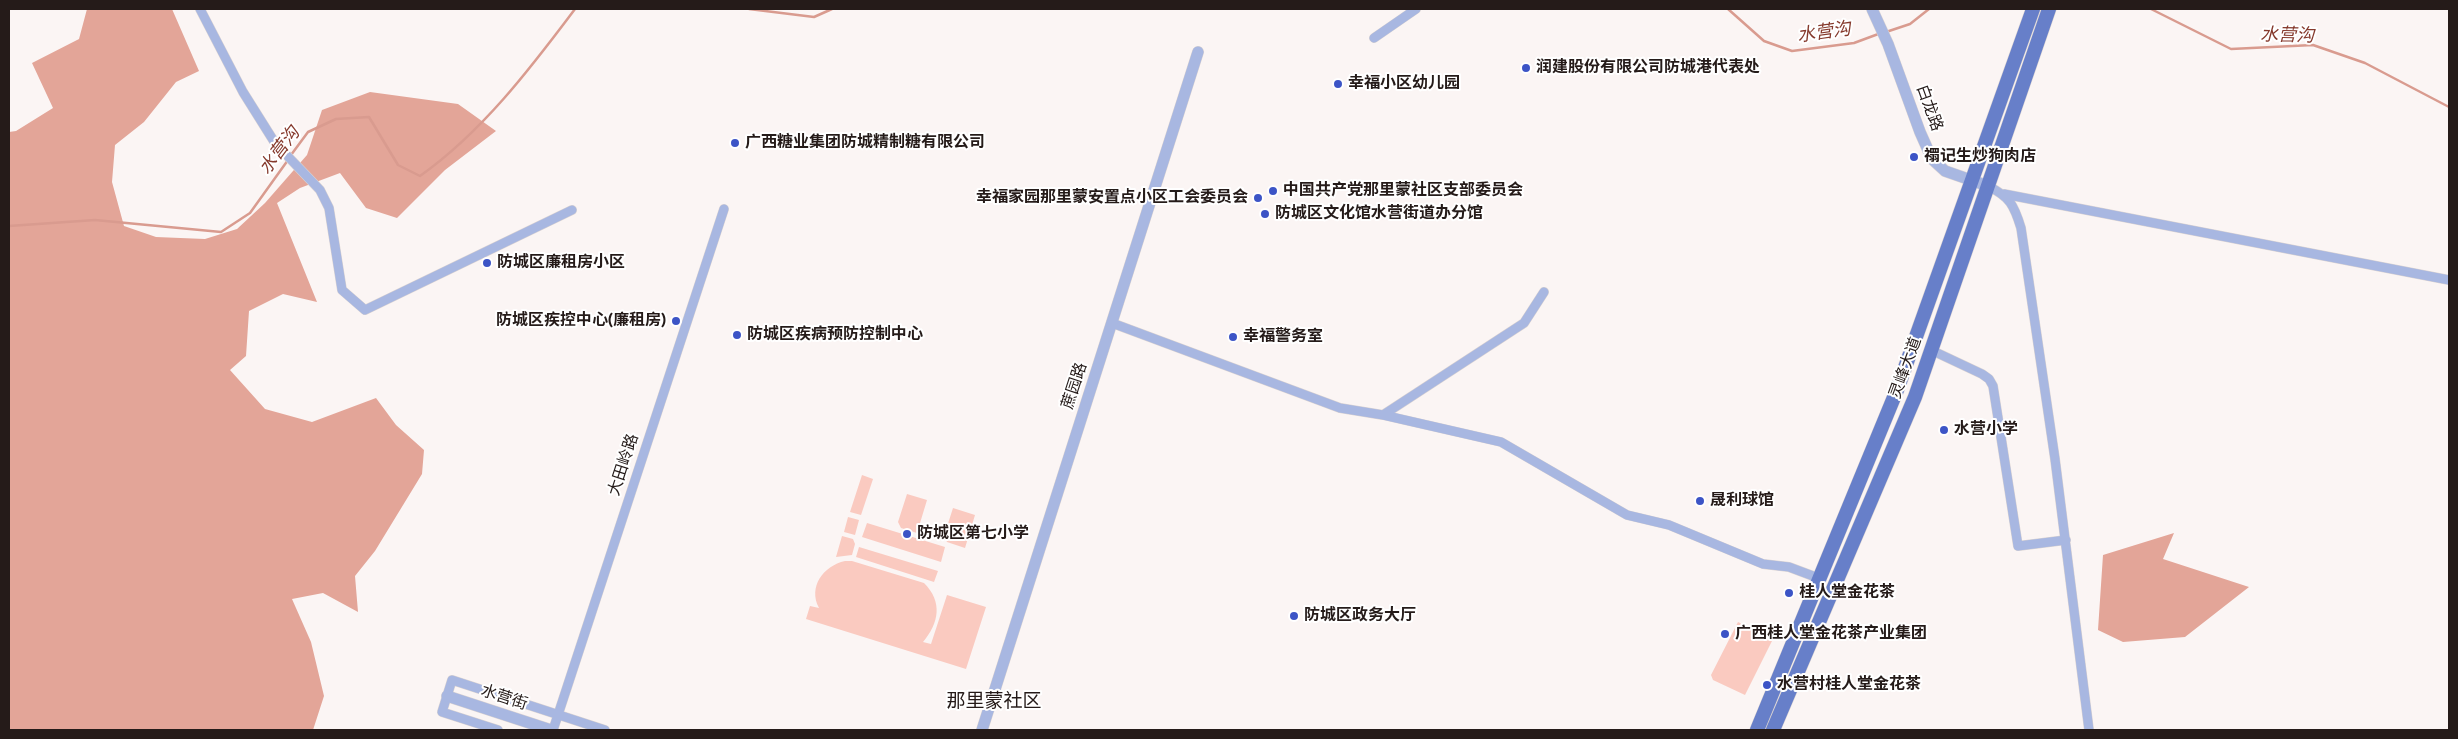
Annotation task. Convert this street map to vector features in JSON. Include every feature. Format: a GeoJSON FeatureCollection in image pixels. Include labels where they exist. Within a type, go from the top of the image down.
{"type":"FeatureCollection","features":[{"type":"Feature","properties":{"kind":"main road","name":"灵峰大道"},"geometry":{"type":"LineString","coordinates":[[1757,730],[1821,579],[1897,390],[2033,9]]}},
{"type":"Feature","properties":{"kind":"main road","name":"灵峰大道"},"geometry":{"type":"LineString","coordinates":[[1773,730],[1915,397],[2049,9]]}},
{"type":"Feature","properties":{"kind":"street"},"geometry":{"type":"LineString","coordinates":[[200,9],[243,92],[274,143],[320,190],[330,208],[342,290],[365,310],[572,210]]}},
{"type":"Feature","properties":{"kind":"street"},"geometry":{"type":"LineString","coordinates":[[1374,38],[1416,9]]}},
{"type":"Feature","properties":{"kind":"street","name":"白龙路"},"geometry":{"type":"LineString","coordinates":[[1872,10],[1888,44],[1920,132],[1932,159],[1945,171],[1988,186]]}},
{"type":"Feature","properties":{"kind":"street","name":"蔗园路"},"geometry":{"type":"LineString","coordinates":[[982,730],[1198,52]]}},
{"type":"Feature","properties":{"kind":"street"},"geometry":{"type":"LineString","coordinates":[[1988,186],[2004,194],[2449,280]]}},
{"type":"Feature","properties":{"kind":"street"},"geometry":{"type":"LineString","coordinates":[[2004,194],[2015,208],[2021,228],[2066,540],[2089,730]]}},
{"type":"Feature","properties":{"kind":"street","name":"大田岭路"},"geometry":{"type":"LineString","coordinates":[[552,730],[724,209]]}},
{"type":"Feature","properties":{"kind":"street"},"geometry":{"type":"LineString","coordinates":[[1383,415],[1524,323],[1544,292]]}},
{"type":"Feature","properties":{"kind":"street"},"geometry":{"type":"LineString","coordinates":[[1112,323],[1340,408],[1383,415],[1500,442],[1626,515],[1669,525],[1763,564],[1789,567],[1821,579]]}},
{"type":"Feature","properties":{"kind":"street"},"geometry":{"type":"LineString","coordinates":[[1931,350],[1982,374],[1989,379],[1993,386],[2018,546],[2066,540]]}},
{"type":"Feature","properties":{"kind":"street"},"geometry":{"type":"LineString","coordinates":[[498,730],[442,712],[452,680],[605,730]]}},
{"type":"Feature","properties":{"kind":"street","name":"水营街"},"geometry":{"type":"LineString","coordinates":[[447,696],[552,730]]}},
{"type":"Feature","properties":{"kind":"shaded area"},"geometry":{"type":"Polygon","coordinates":[[[87,9],[172,9],[199,71],[176,82],[144,122],[115,145],[112,182],[124,226],[156,237],[205,239],[237,229],[265,203],[307,155],[322,110],[370,92],[458,104],[496,131],[445,170],[397,218],[366,208],[340,173],[300,188],[277,203],[317,302],[283,294],[249,311],[246,356],[230,370],[265,409],[312,422],[376,398],[396,425],[424,450],[422,474],[375,551],[355,576],[358,612],[323,593],[292,599],[311,642],[324,696],[313,730],[9,730],[9,132],[16,131],[53,108],[32,63],[79,39],[87,9]]]}},
{"type":"Feature","properties":{"kind":"shaded area"},"geometry":{"type":"Polygon","coordinates":[[[862,475],[873,479],[861,515],[850,512],[862,475]]]}},
{"type":"Feature","properties":{"kind":"shaded area"},"geometry":{"type":"Polygon","coordinates":[[[907,494],[927,500],[917,533],[901,528],[898,522],[907,494]]]}},
{"type":"Feature","properties":{"kind":"shaded area"},"geometry":{"type":"Polygon","coordinates":[[[953,508],[975,515],[965,548],[947,542],[944,536],[953,508]]]}},
{"type":"Feature","properties":{"kind":"shaded area"},"geometry":{"type":"Polygon","coordinates":[[[848,517],[859,520],[855,535],[844,532],[848,517]]]}},
{"type":"Feature","properties":{"kind":"shaded area"},"geometry":{"type":"Polygon","coordinates":[[[867,523],[945,547],[941,562],[862,537],[867,523]]]}},
{"type":"Feature","properties":{"kind":"shaded area"},"geometry":{"type":"Polygon","coordinates":[[[2174,533],[2163,559],[2249,587],[2185,637],[2123,642],[2098,630],[2103,555],[2174,533]]]}},
{"type":"Feature","properties":{"kind":"shaded area"},"geometry":{"type":"Polygon","coordinates":[[[842,536],[853,539],[855,544],[852,555],[836,557],[842,536]]]}},
{"type":"Feature","properties":{"kind":"shaded area"},"geometry":{"type":"Polygon","coordinates":[[[859,547],[938,571],[934,582],[856,557],[859,547]]]}},
{"type":"Feature","properties":{"kind":"shaded area"},"geometry":{"type":"Polygon","coordinates":[[[845,561],[852,561],[924,583],[934,598],[937,612],[933,627],[923,642],[931,644],[947,595],[986,607],[966,669],[806,619],[810,606],[819,608],[815,592],[824,573],[845,561]]]}},
{"type":"Feature","properties":{"kind":"shaded area"},"geometry":{"type":"Polygon","coordinates":[[[1738,622],[1773,639],[1745,695],[1713,680],[1711,675],[1738,622]]]}},
{"type":"Feature","properties":{"kind":"waterway","name":"水营沟"},"geometry":{"type":"LineString","coordinates":[[291,155],[308,132],[336,119],[369,117],[398,165],[420,176],[464,140],[504,99],[575,9]]}},
{"type":"Feature","properties":{"kind":"waterway","name":"水营沟"},"geometry":{"type":"LineString","coordinates":[[749,9],[814,17],[832,9]]}},
{"type":"Feature","properties":{"kind":"waterway","name":"水营沟"},"geometry":{"type":"LineString","coordinates":[[1728,9],[1764,41],[1792,51],[1854,43],[1881,33]]}},
{"type":"Feature","properties":{"kind":"waterway","name":"水营沟"},"geometry":{"type":"LineString","coordinates":[[1886,32],[1910,24],[1929,9]]}},
{"type":"Feature","properties":{"kind":"waterway","name":"水营沟"},"geometry":{"type":"LineString","coordinates":[[2151,9],[2231,49],[2313,45],[2365,63],[2449,107]]}},
{"type":"Feature","properties":{"kind":"waterway","name":"水营沟"},"geometry":{"type":"LineString","coordinates":[[9,226],[95,220],[221,232],[250,213],[288,160]]}},
{"type":"Feature","properties":{"kind":"place","name":"润建股份有限公司防城港代表处"},"geometry":{"type":"Point","coordinates":[1526,68]}},
{"type":"Feature","properties":{"kind":"place","name":"幸福小区幼儿园"},"geometry":{"type":"Point","coordinates":[1338,84]}},
{"type":"Feature","properties":{"kind":"place","name":"广西糖业集团防城精制糖有限公司"},"geometry":{"type":"Point","coordinates":[735,143]}},
{"type":"Feature","properties":{"kind":"place","name":"禤记生炒狗肉店"},"geometry":{"type":"Point","coordinates":[1914,157]}},
{"type":"Feature","properties":{"kind":"place","name":"中国共产党那里蒙社区支部委员会"},"geometry":{"type":"Point","coordinates":[1273,191]}},
{"type":"Feature","properties":{"kind":"place","name":"幸福家园那里蒙安置点小区工会委员会"},"geometry":{"type":"Point","coordinates":[1258,198]}},
{"type":"Feature","properties":{"kind":"place","name":"防城区文化馆水营街道办分馆"},"geometry":{"type":"Point","coordinates":[1265,214]}},
{"type":"Feature","properties":{"kind":"place","name":"防城区廉租房小区"},"geometry":{"type":"Point","coordinates":[487,263]}},
{"type":"Feature","properties":{"kind":"place","name":"防城区疾控中心(廉租房)"},"geometry":{"type":"Point","coordinates":[676,321]}},
{"type":"Feature","properties":{"kind":"place","name":"防城区疾病预防控制中心"},"geometry":{"type":"Point","coordinates":[737,335]}},
{"type":"Feature","properties":{"kind":"place","name":"幸福警务室"},"geometry":{"type":"Point","coordinates":[1233,337]}},
{"type":"Feature","properties":{"kind":"place","name":"水营小学"},"geometry":{"type":"Point","coordinates":[1944,430]}},
{"type":"Feature","properties":{"kind":"place","name":"晟利球馆"},"geometry":{"type":"Point","coordinates":[1700,501]}},
{"type":"Feature","properties":{"kind":"place","name":"防城区第七小学"},"geometry":{"type":"Point","coordinates":[907,534]}},
{"type":"Feature","properties":{"kind":"place","name":"桂人堂金花茶"},"geometry":{"type":"Point","coordinates":[1789,593]}},
{"type":"Feature","properties":{"kind":"place","name":"防城区政务大厅"},"geometry":{"type":"Point","coordinates":[1294,616]}},
{"type":"Feature","properties":{"kind":"place","name":"广西桂人堂金花茶产业集团"},"geometry":{"type":"Point","coordinates":[1725,634]}},
{"type":"Feature","properties":{"kind":"place","name":"水营村桂人堂金花茶"},"geometry":{"type":"Point","coordinates":[1767,685]}},
{"type":"Feature","properties":{"kind":"district","name":"那里蒙社区"},"geometry":{"type":"Point","coordinates":[994,702]}}]}
